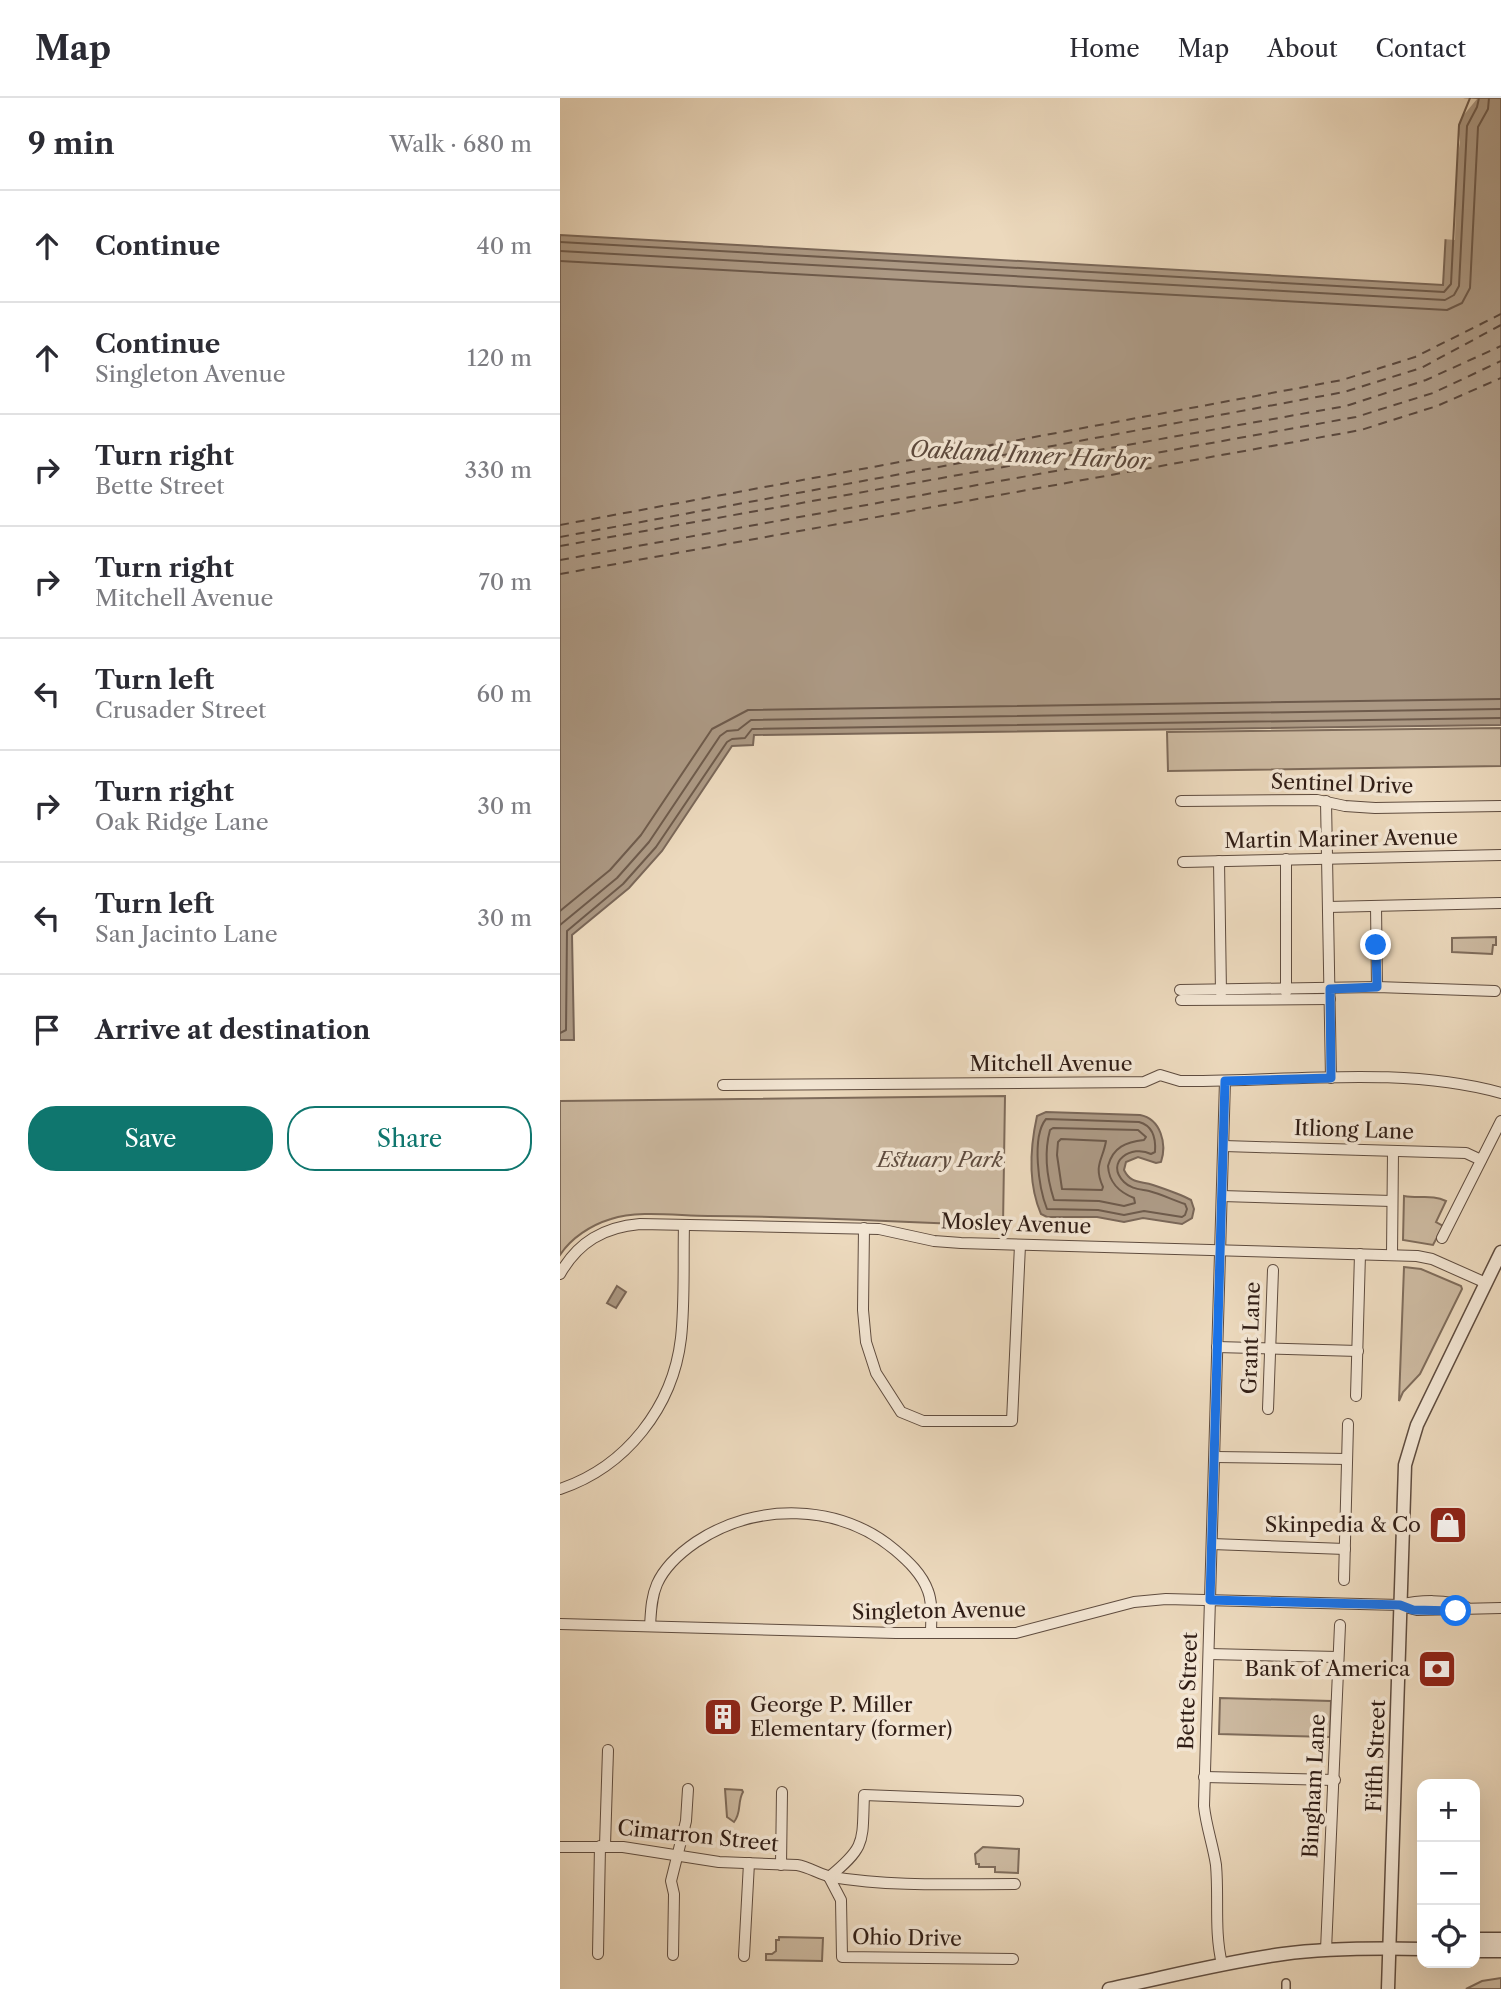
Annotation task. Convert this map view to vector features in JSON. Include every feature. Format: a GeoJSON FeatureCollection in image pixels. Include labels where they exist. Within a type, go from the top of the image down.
{"type":"FeatureCollection","features":[{"type":"Feature","properties":{"kind":"street","name":"Sentinel Drive"},"geometry":{"type":"LineString","coordinates":[[1181,802],[1326,802],[1353,807],[1501,806]]}},
{"type":"Feature","properties":{"kind":"street"},"geometry":{"type":"LineString","coordinates":[[1326,802],[1331,1078]]}},
{"type":"Feature","properties":{"kind":"street","name":"Martin Mariner Avenue"},"geometry":{"type":"LineString","coordinates":[[1183,862],[1501,855]]}},
{"type":"Feature","properties":{"kind":"street"},"geometry":{"type":"LineString","coordinates":[[1286,859],[1286,993]]}},
{"type":"Feature","properties":{"kind":"street"},"geometry":{"type":"LineString","coordinates":[[1219,861],[1221,995]]}},
{"type":"Feature","properties":{"kind":"street"},"geometry":{"type":"LineString","coordinates":[[1328,907],[1500,903]]}},
{"type":"Feature","properties":{"kind":"street"},"geometry":{"type":"LineString","coordinates":[[1376,906],[1377,987]]}},
{"type":"Feature","properties":{"kind":"street"},"geometry":{"type":"LineString","coordinates":[[1180,995],[1330,994],[1377,987],[1495,991]]}},
{"type":"Feature","properties":{"kind":"street","name":"Mitchell Avenue"},"geometry":{"type":"LineString","coordinates":[[723,1085],[1144,1082],[1160,1075],[1180,1081],[1403,1079],[1457,1084],[1501,1093]]}},
{"type":"Feature","properties":{"kind":"street","name":"Bette Street"},"geometry":{"type":"LineString","coordinates":[[1222,1964],[1216,1926],[1215,1862],[1206,1828],[1204,1777],[1225,1081]]}},
{"type":"Feature","properties":{"kind":"street"},"geometry":{"type":"LineString","coordinates":[[1443,1238],[1501,1121]]}},
{"type":"Feature","properties":{"kind":"street","name":"Itliong Lane"},"geometry":{"type":"LineString","coordinates":[[1224,1146],[1466,1153],[1481,1160]]}},
{"type":"Feature","properties":{"kind":"street"},"geometry":{"type":"LineString","coordinates":[[1392,1255],[1394,1151]]}},
{"type":"Feature","properties":{"kind":"street"},"geometry":{"type":"LineString","coordinates":[[1222,1196],[1392,1201]]}},
{"type":"Feature","properties":{"kind":"street","name":"Mosley Avenue"},"geometry":{"type":"LineString","coordinates":[[560,1273],[580,1247],[590,1239],[612,1228],[640,1224],[864,1228],[895,1231],[948,1242],[1020,1245],[1392,1255],[1432,1259],[1486,1283]]}},
{"type":"Feature","properties":{"kind":"street"},"geometry":{"type":"LineString","coordinates":[[560,1489],[592,1475],[626,1450],[648,1424],[665,1394],[676,1365],[681,1337],[684,1225]]}},
{"type":"Feature","properties":{"kind":"street"},"geometry":{"type":"LineString","coordinates":[[864,1228],[863,1310],[866,1342],[876,1373],[901,1412],[923,1421],[1013,1421],[1020,1245]]}},
{"type":"Feature","properties":{"kind":"street","name":"Fifth Street"},"geometry":{"type":"LineString","coordinates":[[1388,1989],[1404,1481],[1408,1451],[1416,1425],[1501,1252]]}},
{"type":"Feature","properties":{"kind":"street"},"geometry":{"type":"LineString","coordinates":[[1356,1396],[1360,1254]]}},
{"type":"Feature","properties":{"kind":"street","name":"Grant Lane"},"geometry":{"type":"LineString","coordinates":[[1268,1409],[1273,1270]]}},
{"type":"Feature","properties":{"kind":"street"},"geometry":{"type":"LineString","coordinates":[[1217,1346],[1358,1351]]}},
{"type":"Feature","properties":{"kind":"street"},"geometry":{"type":"LineString","coordinates":[[1344,1580],[1348,1423]]}},
{"type":"Feature","properties":{"kind":"street"},"geometry":{"type":"LineString","coordinates":[[1215,1457],[1347,1460]]}},
{"type":"Feature","properties":{"kind":"street"},"geometry":{"type":"LineString","coordinates":[[650,1626],[652,1598],[661,1576],[678,1556],[691,1546],[719,1529],[750,1518],[801,1514],[828,1517],[852,1525],[877,1537],[902,1556],[923,1580],[929,1593],[931,1633]]}},
{"type":"Feature","properties":{"kind":"street"},"geometry":{"type":"LineString","coordinates":[[1212,1544],[1345,1549]]}},
{"type":"Feature","properties":{"kind":"street","name":"Singleton Avenue"},"geometry":{"type":"LineString","coordinates":[[560,1623],[1016,1633],[1134,1602],[1166,1599],[1400,1605],[1418,1610],[1501,1608]]}},
{"type":"Feature","properties":{"kind":"street","name":"Bingham Lane"},"geometry":{"type":"LineString","coordinates":[[1326,1950],[1340,1625]]}},
{"type":"Feature","properties":{"kind":"street"},"geometry":{"type":"LineString","coordinates":[[1209,1654],[1338,1657]]}},
{"type":"Feature","properties":{"kind":"street"},"geometry":{"type":"LineString","coordinates":[[598,1954],[608,1750]]}},
{"type":"Feature","properties":{"kind":"street"},"geometry":{"type":"LineString","coordinates":[[1204,1777],[1335,1780]]}},
{"type":"Feature","properties":{"kind":"street"},"geometry":{"type":"LineString","coordinates":[[673,1955],[674,1894],[671,1881],[686,1821],[688,1789]]}},
{"type":"Feature","properties":{"kind":"street"},"geometry":{"type":"LineString","coordinates":[[781,1864],[782,1791]]}},
{"type":"Feature","properties":{"kind":"street"},"geometry":{"type":"LineString","coordinates":[[829,1877],[848,1861],[860,1845],[864,1795],[1018,1801]]}},
{"type":"Feature","properties":{"kind":"street","name":"Cimarron Street"},"geometry":{"type":"LineString","coordinates":[[560,1847],[603,1846],[677,1857],[781,1864],[808,1867],[829,1877],[885,1883],[1015,1885]]}},
{"type":"Feature","properties":{"kind":"street"},"geometry":{"type":"LineString","coordinates":[[744,1956],[748,1863]]}},
{"type":"Feature","properties":{"kind":"street","name":"Ohio Drive"},"geometry":{"type":"LineString","coordinates":[[829,1877],[841,1900],[842,1957],[1013,1959]]}},
{"type":"Feature","properties":{"kind":"street"},"geometry":{"type":"LineString","coordinates":[[1480,1939],[1501,1939]]}},
{"type":"Feature","properties":{"kind":"street"},"geometry":{"type":"LineString","coordinates":[[1388,1948],[1417,1944]]}},
{"type":"Feature","properties":{"kind":"street"},"geometry":{"type":"LineString","coordinates":[[1109,1989],[1222,1964],[1326,1950],[1417,1949]]}},
{"type":"Feature","properties":{"kind":"street"},"geometry":{"type":"LineString","coordinates":[[1480,1951],[1501,1951]]}},
{"type":"Feature","properties":{"kind":"green space"},"geometry":{"type":"Polygon","coordinates":[[[1501,728],[1501,766],[1168,771],[1167,732],[1501,728]]]}},
{"type":"Feature","properties":{"kind":"green space"},"geometry":{"type":"Polygon","coordinates":[[[1496,937],[1492,954],[1452,952],[1452,938],[1496,937]]]}},
{"type":"Feature","properties":{"kind":"green space","name":"Estuary Park"},"geometry":{"type":"Polygon","coordinates":[[[1005,1096],[1003,1226],[818,1218],[633,1215],[596,1225],[570,1243],[560,1255],[560,1101],[1005,1096]]]}},
{"type":"Feature","properties":{"kind":"green space"},"geometry":{"type":"Polygon","coordinates":[[[1404,1196],[1446,1201],[1436,1222],[1443,1226],[1433,1245],[1403,1240],[1404,1196]]]}},
{"type":"Feature","properties":{"kind":"green space"},"geometry":{"type":"Polygon","coordinates":[[[1404,1267],[1421,1269],[1461,1286],[1462,1289],[1420,1374],[1403,1392],[1399,1401],[1404,1267]]]}},
{"type":"Feature","properties":{"kind":"green space"},"geometry":{"type":"Polygon","coordinates":[[[1220,1698],[1331,1701],[1330,1737],[1219,1734],[1220,1698]]]}},
{"type":"Feature","properties":{"kind":"green space"},"geometry":{"type":"Polygon","coordinates":[[[725,1789],[743,1792],[734,1822],[727,1817],[725,1789]]]}},
{"type":"Feature","properties":{"kind":"green space"},"geometry":{"type":"Polygon","coordinates":[[[983,1847],[1019,1849],[1018,1873],[995,1872],[995,1867],[979,1867],[975,1854],[983,1847]]]}},
{"type":"Feature","properties":{"kind":"green space"},"geometry":{"type":"Polygon","coordinates":[[[779,1937],[823,1938],[822,1961],[766,1960],[766,1954],[776,1951],[776,1940],[779,1940],[779,1937]]]}},
{"type":"Feature","properties":{"kind":"green space"},"geometry":{"type":"Polygon","coordinates":[[[1501,1978],[1501,1989],[1466,1989],[1482,1981],[1501,1978]]]}},
{"type":"Feature","properties":{"kind":"water","name":"Oakland Inner Harbor"},"geometry":{"type":"Polygon","coordinates":[[[1465,98],[1501,98],[1501,725],[754,735],[753,745],[732,746],[662,851],[629,888],[572,935],[574,1040],[560,1040],[560,235],[1443,285],[1452,123],[1465,98]]]}},
{"type":"Feature","properties":{"kind":"water"},"geometry":{"type":"Polygon","coordinates":[[[1046,1112],[1147,1117],[1161,1133],[1161,1162],[1138,1157],[1126,1162],[1124,1170],[1133,1180],[1191,1200],[1194,1209],[1192,1218],[1182,1224],[1143,1218],[1124,1222],[1097,1217],[1047,1217],[1041,1214],[1032,1178],[1032,1153],[1037,1116],[1046,1112]]]}},
{"type":"Feature","properties":{"kind":"water"},"geometry":{"type":"Polygon","coordinates":[[[617,1286],[626,1292],[616,1308],[607,1303],[617,1286]]]}},
{"type":"Feature","properties":{"kind":"pier"},"geometry":{"type":"Polygon","coordinates":[[[1461,98],[1477,99],[1462,117],[1458,127],[1460,142],[1455,240],[1443,239],[1448,123],[1452,110],[1461,98]]]}},
{"type":"Feature","properties":{"kind":"ferry route"},"geometry":{"type":"LineString","coordinates":[[560,525],[1342,380],[1415,357],[1501,314]]}},
{"type":"Feature","properties":{"kind":"ferry route"},"geometry":{"type":"LineString","coordinates":[[560,537],[1344,392],[1421,368],[1501,325]]}},
{"type":"Feature","properties":{"kind":"ferry route"},"geometry":{"type":"LineString","coordinates":[[560,546],[1346,406],[1426,380],[1501,346]]}},
{"type":"Feature","properties":{"kind":"ferry route"},"geometry":{"type":"LineString","coordinates":[[560,560],[1356,417],[1433,393],[1501,361]]}},
{"type":"Feature","properties":{"kind":"ferry route"},"geometry":{"type":"LineString","coordinates":[[560,574],[1361,430],[1437,406],[1501,378]]}},
{"type":"Feature","properties":{"kind":"place","name":"Skinpedia & Co"},"geometry":{"type":"Point","coordinates":[1448,1525]}},
{"type":"Feature","properties":{"kind":"place","name":"Bank of America"},"geometry":{"type":"Point","coordinates":[1437,1669]}},
{"type":"Feature","properties":{"kind":"place","name":"George P. Miller Elementary (former)"},"geometry":{"type":"Point","coordinates":[723,1717]}},
{"type":"Feature","properties":{"kind":"route"},"geometry":{"type":"LineString","coordinates":[[1376,945],[1377,987],[1330,989],[1331,1078],[1225,1081],[1210,1600],[1400,1605],[1413,1610],[1456,1611]]}}]}
